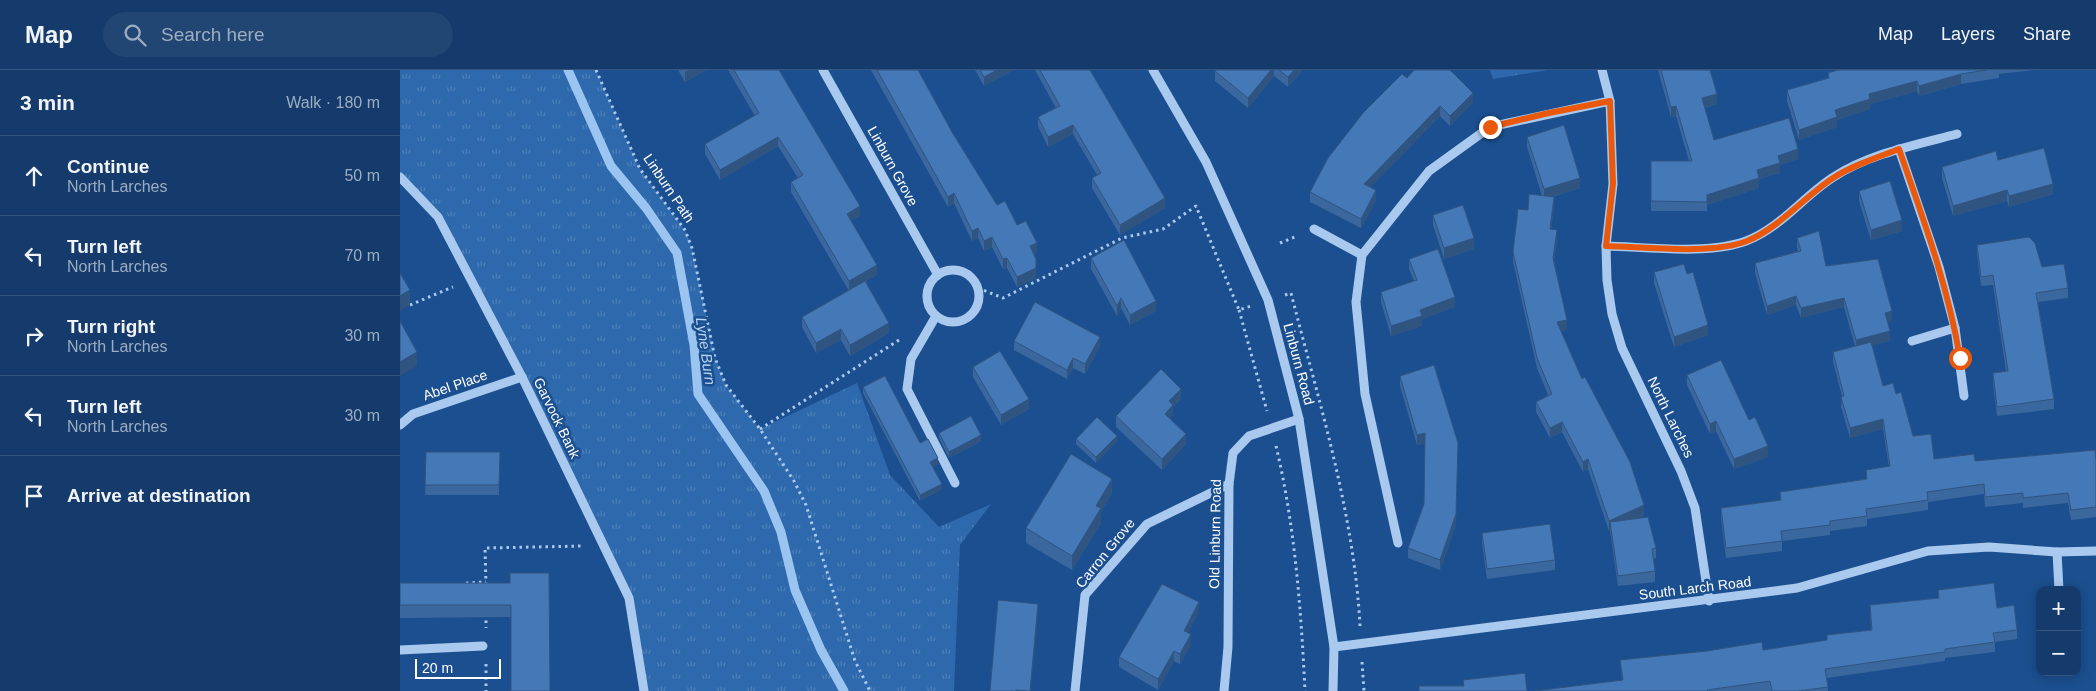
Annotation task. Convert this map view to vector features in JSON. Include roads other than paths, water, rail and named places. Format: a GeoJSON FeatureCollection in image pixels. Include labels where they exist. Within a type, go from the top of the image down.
{"type":"FeatureCollection","features":[{"type":"Feature","properties":{"kind":"street","name":"Linburn Grove"},"geometry":{"type":"LineString","coordinates":[[824,70],[938,275]]}},
{"type":"Feature","properties":{"kind":"street","name":"Linburn Road"},"geometry":{"type":"LineString","coordinates":[[1153,70],[1206,162],[1268,300],[1299,418],[1334,647],[1333,691]]}},
{"type":"Feature","properties":{"kind":"street","name":"North Larches"},"geometry":{"type":"LineString","coordinates":[[1602,70],[1610,101],[1613,184],[1606,246],[1607,280],[1612,314],[1622,348],[1681,471],[1694,508],[1709,601]]}},
{"type":"Feature","properties":{"kind":"street"},"geometry":{"type":"LineString","coordinates":[[1398,543],[1365,394],[1356,302],[1362,255],[1429,171],[1490,127],[1610,101]]}},
{"type":"Feature","properties":{"kind":"street"},"geometry":{"type":"LineString","coordinates":[[1606,246],[1712,248],[1747,241],[1763,232],[1832,178],[1854,166],[1899,149],[1956,134]]}},
{"type":"Feature","properties":{"kind":"street"},"geometry":{"type":"LineString","coordinates":[[1899,149],[1939,267],[1955,328],[1964,396]]}},
{"type":"Feature","properties":{"kind":"street","name":"Garvock Bank"},"geometry":{"type":"LineString","coordinates":[[400,177],[438,217],[522,377],[629,598],[644,691]]}},
{"type":"Feature","properties":{"kind":"street"},"geometry":{"type":"LineString","coordinates":[[1314,229],[1362,255]]}},
{"type":"Feature","properties":{"kind":"street"},"geometry":{"type":"LineString","coordinates":[[946,271],[961,271],[969,275],[978,288],[978,304],[969,317],[954,322],[946,321],[936,316],[929,305],[927,297],[932,281],[938,275],[946,271]]}},
{"type":"Feature","properties":{"kind":"street"},"geometry":{"type":"LineString","coordinates":[[936,316],[911,359],[907,389],[955,483]]}},
{"type":"Feature","properties":{"kind":"street"},"geometry":{"type":"LineString","coordinates":[[1912,341],[1955,328]]}},
{"type":"Feature","properties":{"kind":"street","name":"Abel Place"},"geometry":{"type":"LineString","coordinates":[[400,425],[413,414],[522,377]]}},
{"type":"Feature","properties":{"kind":"street","name":"Old Linburn Road"},"geometry":{"type":"LineString","coordinates":[[1224,691],[1228,647],[1229,484],[1233,453],[1249,436],[1299,418]]}},
{"type":"Feature","properties":{"kind":"street","name":"Carron Grove"},"geometry":{"type":"LineString","coordinates":[[1075,691],[1085,595],[1147,524],[1229,484]]}},
{"type":"Feature","properties":{"kind":"street","name":"South Larch Road"},"geometry":{"type":"LineString","coordinates":[[1334,647],[1709,601],[1797,588],[1928,551],[1989,546],[2056,552],[2096,551]]}},
{"type":"Feature","properties":{"kind":"street"},"geometry":{"type":"LineString","coordinates":[[2056,552],[2059,586]]}},
{"type":"Feature","properties":{"kind":"street"},"geometry":{"type":"LineString","coordinates":[[400,650],[484,650]]}},
{"type":"Feature","properties":{"kind":"waterway","name":"Lyne Burn"},"geometry":{"type":"LineString","coordinates":[[568,70],[611,166],[646,208],[677,253],[694,345],[698,394],[764,491],[781,532],[795,590],[821,650],[844,691]]}}]}
